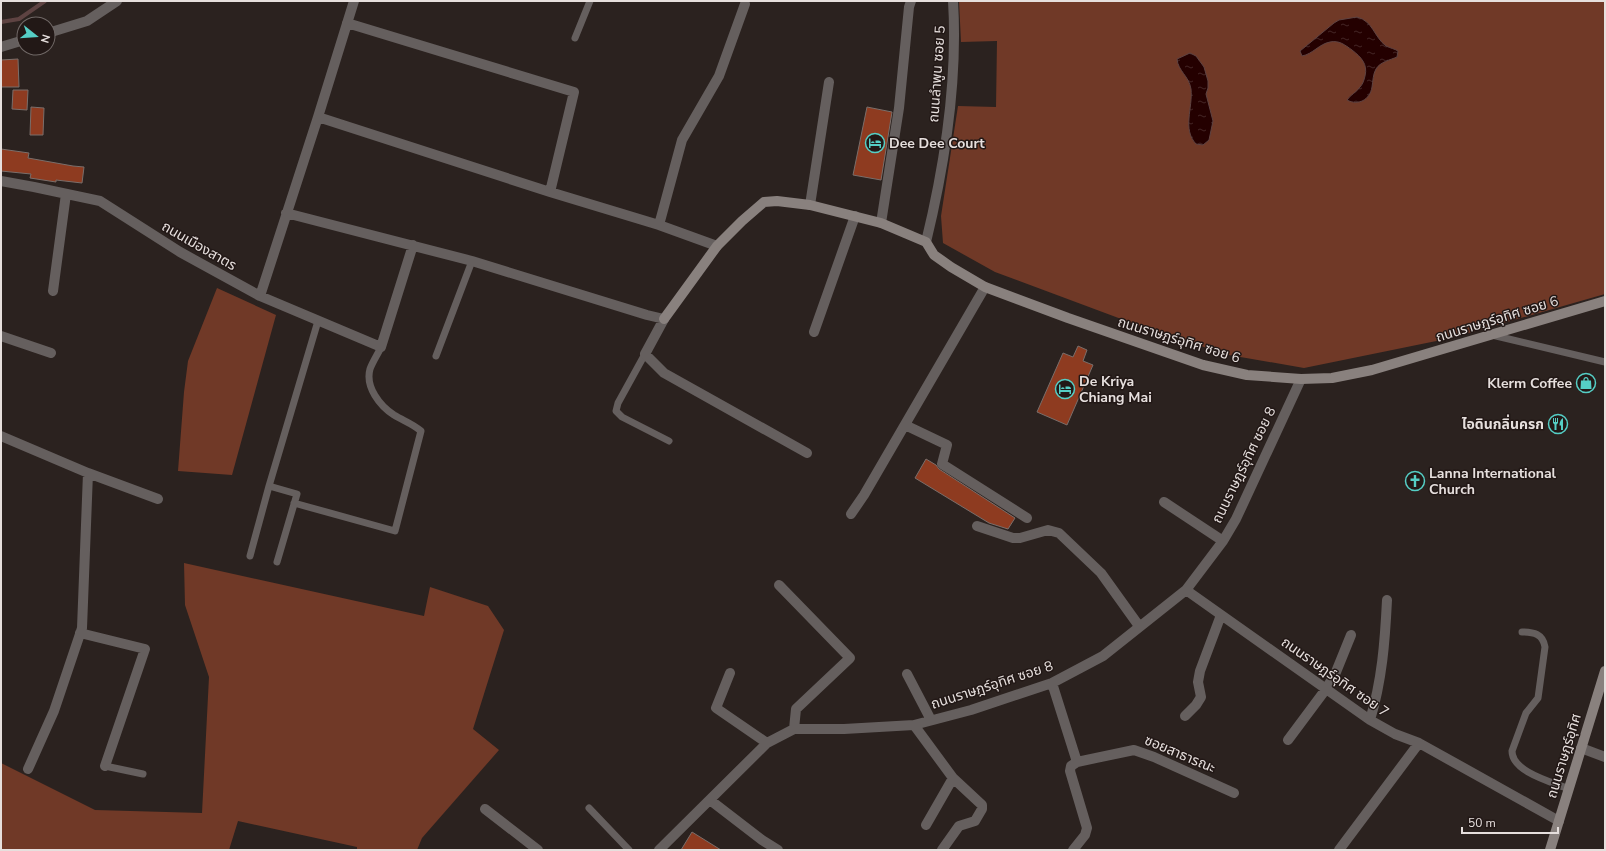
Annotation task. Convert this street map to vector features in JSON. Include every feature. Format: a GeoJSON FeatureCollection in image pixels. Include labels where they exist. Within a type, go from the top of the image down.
{"type":"FeatureCollection","features":[{"type":"Feature","properties":{"kind":"street"},"geometry":{"type":"LineString","coordinates":[[56,31],[87,21],[117,1]]}},
{"type":"Feature","properties":{"kind":"street"},"geometry":{"type":"LineString","coordinates":[[260,296],[354,1]]}},
{"type":"Feature","properties":{"kind":"street"},"geometry":{"type":"LineString","coordinates":[[881,223],[898,108],[909,7],[911,1]]}},
{"type":"Feature","properties":{"kind":"street","name":"ถนนลำพูน ซอย 5"},"geometry":{"type":"LineString","coordinates":[[926,242],[944,158],[953,74],[955,27],[953,1]]}},
{"type":"Feature","properties":{"kind":"street"},"geometry":{"type":"LineString","coordinates":[[659,225],[682,140],[718,76],[745,4]]}},
{"type":"Feature","properties":{"kind":"street"},"geometry":{"type":"LineString","coordinates":[[347,23],[574,92],[550,192]]}},
{"type":"Feature","properties":{"kind":"street"},"geometry":{"type":"LineString","coordinates":[[1,47],[16,42]]}},
{"type":"Feature","properties":{"kind":"street"},"geometry":{"type":"LineString","coordinates":[[810,205],[829,82]]}},
{"type":"Feature","properties":{"kind":"street"},"geometry":{"type":"LineString","coordinates":[[318,117],[550,192],[659,225],[717,246],[664,319],[645,354],[664,372],[807,453]]}},
{"type":"Feature","properties":{"kind":"street","name":"ถนนเมืองสาตร"},"geometry":{"type":"LineString","coordinates":[[1,181],[100,201],[180,252],[260,296],[382,347]]}},
{"type":"Feature","properties":{"kind":"street"},"geometry":{"type":"LineString","coordinates":[[53,291],[66,194]]}},
{"type":"Feature","properties":{"kind":"street","name":"ถนนราษฎร์อุทิศ ซอย 6"},"geometry":{"type":"LineString","coordinates":[[717,246],[764,202],[789,202],[810,205],[881,223],[926,242],[934,254],[951,267],[985,287],[1076,321],[1203,365],[1247,375],[1301,379],[1332,378],[1372,370],[1605,301]]}},
{"type":"Feature","properties":{"kind":"street"},"geometry":{"type":"LineString","coordinates":[[286,213],[472,261],[664,319]]}},
{"type":"Feature","properties":{"kind":"street"},"geometry":{"type":"LineString","coordinates":[[814,332],[854,216]]}},
{"type":"Feature","properties":{"kind":"street"},"geometry":{"type":"LineString","coordinates":[[382,347],[414,245]]}},
{"type":"Feature","properties":{"kind":"street"},"geometry":{"type":"LineString","coordinates":[[850,514],[864,495],[985,287]]}},
{"type":"Feature","properties":{"kind":"street"},"geometry":{"type":"LineString","coordinates":[[1,336],[51,353]]}},
{"type":"Feature","properties":{"kind":"street","name":"ถนนราษฎร์อุทิศ ซอย 8"},"geometry":{"type":"LineString","coordinates":[[659,850],[767,743],[794,729],[844,729],[914,725],[971,710],[1052,683],[1103,656],[1186,590],[1223,541],[1236,519],[1301,379]]}},
{"type":"Feature","properties":{"kind":"street"},"geometry":{"type":"LineString","coordinates":[[904,425],[947,446],[942,464],[1027,518]]}},
{"type":"Feature","properties":{"kind":"street"},"geometry":{"type":"LineString","coordinates":[[1,436],[88,473],[158,499]]}},
{"type":"Feature","properties":{"kind":"street"},"geometry":{"type":"LineString","coordinates":[[28,769],[54,711],[82,628],[88,473]]}},
{"type":"Feature","properties":{"kind":"street"},"geometry":{"type":"LineString","coordinates":[[1164,502],[1223,541]]}},
{"type":"Feature","properties":{"kind":"street"},"geometry":{"type":"LineString","coordinates":[[977,526],[1013,538],[1020,538],[1048,530],[1059,533],[1101,573],[1139,626]]}},
{"type":"Feature","properties":{"kind":"street"},"geometry":{"type":"LineString","coordinates":[[779,585],[850,658],[796,709],[794,729]]}},
{"type":"Feature","properties":{"kind":"street","name":"ถนนราษฎร์อุทิศ ซอย 7"},"geometry":{"type":"LineString","coordinates":[[1186,590],[1370,720],[1395,734],[1419,743],[1559,821]]}},
{"type":"Feature","properties":{"kind":"street"},"geometry":{"type":"LineString","coordinates":[[1370,720],[1377,697],[1381,674],[1387,600]]}},
{"type":"Feature","properties":{"kind":"street"},"geometry":{"type":"LineString","coordinates":[[1185,716],[1196,705],[1201,697],[1198,682],[1200,671],[1221,615]]}},
{"type":"Feature","properties":{"kind":"street"},"geometry":{"type":"LineString","coordinates":[[80,634],[145,649],[105,766]]}},
{"type":"Feature","properties":{"kind":"street"},"geometry":{"type":"LineString","coordinates":[[1288,740],[1326,689],[1336,672],[1351,635]]}},
{"type":"Feature","properties":{"kind":"street","name":"ถนนราษฎร์อุทิศ"},"geometry":{"type":"LineString","coordinates":[[1551,850],[1605,671]]}},
{"type":"Feature","properties":{"kind":"street"},"geometry":{"type":"LineString","coordinates":[[730,673],[716,708],[767,743]]}},
{"type":"Feature","properties":{"kind":"street"},"geometry":{"type":"LineString","coordinates":[[907,674],[931,720]]}},
{"type":"Feature","properties":{"kind":"street"},"geometry":{"type":"LineString","coordinates":[[1052,683],[1076,762],[1071,766],[1070,771],[1087,828],[1085,835],[1073,850]]}},
{"type":"Feature","properties":{"kind":"street"},"geometry":{"type":"LineString","coordinates":[[914,725],[954,778],[980,802],[982,809],[973,823],[962,824],[959,826],[942,850]]}},
{"type":"Feature","properties":{"kind":"street"},"geometry":{"type":"LineString","coordinates":[[1339,850],[1419,743]]}},
{"type":"Feature","properties":{"kind":"street"},"geometry":{"type":"LineString","coordinates":[[1581,748],[1605,757]]}},
{"type":"Feature","properties":{"kind":"street","name":"ซอยสาธารณะ"},"geometry":{"type":"LineString","coordinates":[[1076,762],[1134,750],[1154,756],[1234,793]]}},
{"type":"Feature","properties":{"kind":"street"},"geometry":{"type":"LineString","coordinates":[[926,825],[954,778]]}},
{"type":"Feature","properties":{"kind":"street"},"geometry":{"type":"LineString","coordinates":[[710,800],[762,840],[778,850]]}},
{"type":"Feature","properties":{"kind":"street"},"geometry":{"type":"LineString","coordinates":[[484,809],[538,850]]}},
{"type":"Feature","properties":{"kind":"lane"},"geometry":{"type":"LineString","coordinates":[[575,38],[590,1]]}},
{"type":"Feature","properties":{"kind":"lane"},"geometry":{"type":"LineString","coordinates":[[436,356],[472,261]]}},
{"type":"Feature","properties":{"kind":"lane"},"geometry":{"type":"LineString","coordinates":[[250,556],[269,486],[318,321]]}},
{"type":"Feature","properties":{"kind":"lane"},"geometry":{"type":"LineString","coordinates":[[1492,335],[1605,362]]}},
{"type":"Feature","properties":{"kind":"lane"},"geometry":{"type":"LineString","coordinates":[[294,503],[395,531],[421,431],[414,425],[394,415],[378,401],[369,380],[370,369],[382,347]]}},
{"type":"Feature","properties":{"kind":"lane"},"geometry":{"type":"LineString","coordinates":[[645,354],[618,403],[616,411],[622,417],[669,442]]}},
{"type":"Feature","properties":{"kind":"lane"},"geometry":{"type":"LineString","coordinates":[[269,486],[297,494],[277,562]]}},
{"type":"Feature","properties":{"kind":"lane"},"geometry":{"type":"LineString","coordinates":[[1522,632],[1538,634],[1543,639],[1546,646],[1538,698],[1526,713],[1512,751],[1512,757],[1516,764],[1523,770],[1569,789]]}},
{"type":"Feature","properties":{"kind":"lane"},"geometry":{"type":"LineString","coordinates":[[105,766],[143,774]]}},
{"type":"Feature","properties":{"kind":"lane"},"geometry":{"type":"LineString","coordinates":[[589,808],[629,850]]}},
{"type":"Feature","properties":{"kind":"shaded area"},"geometry":{"type":"Polygon","coordinates":[[[959,1],[1605,1],[1605,294],[1451,338],[1304,368],[1229,355],[1148,329],[995,272],[943,243],[941,216],[958,106],[996,107],[997,41],[961,42],[959,1]]]}},
{"type":"Feature","properties":{"kind":"shaded area"},"geometry":{"type":"Polygon","coordinates":[[[217,288],[276,315],[232,475],[178,471],[188,361],[217,288]]]}},
{"type":"Feature","properties":{"kind":"shaded area"},"geometry":{"type":"Polygon","coordinates":[[[184,563],[424,616],[430,587],[488,606],[504,630],[473,729],[499,750],[422,838],[417,850],[357,850],[357,847],[238,821],[229,850],[1,850],[1,763],[95,810],[202,813],[209,677],[185,605],[184,563]]]}},
{"type":"Feature","properties":{"kind":"water"},"geometry":{"type":"Polygon","coordinates":[[[1357,17],[1367,22],[1386,46],[1398,51],[1397,57],[1383,63],[1376,69],[1369,95],[1363,101],[1351,102],[1347,100],[1362,85],[1366,72],[1365,64],[1358,55],[1339,42],[1326,43],[1302,56],[1300,51],[1339,20],[1357,17]]]}},
{"type":"Feature","properties":{"kind":"water"},"geometry":{"type":"Polygon","coordinates":[[[1190,53],[1196,56],[1204,67],[1208,81],[1206,94],[1213,121],[1209,140],[1203,145],[1196,144],[1190,132],[1189,118],[1191,89],[1190,84],[1179,67],[1177,59],[1190,53]]]}},
{"type":"Feature","properties":{"kind":"building"},"geometry":{"type":"Polygon","coordinates":[[[18,59],[19,87],[1,87],[1,60],[18,59]]]}},
{"type":"Feature","properties":{"kind":"building"},"geometry":{"type":"Polygon","coordinates":[[[13,90],[28,90],[27,110],[12,109],[13,90]]]}},
{"type":"Feature","properties":{"kind":"building"},"geometry":{"type":"Polygon","coordinates":[[[31,107],[44,108],[43,135],[30,135],[31,107]]]}},
{"type":"Feature","properties":{"kind":"building","name":"Dee Dee Court"},"geometry":{"type":"Polygon","coordinates":[[[867,107],[892,112],[881,180],[853,175],[867,107]]]}},
{"type":"Feature","properties":{"kind":"building"},"geometry":{"type":"Polygon","coordinates":[[[1,149],[29,153],[28,158],[84,167],[82,183],[56,180],[56,182],[30,178],[31,174],[1,171],[1,149]]]}},
{"type":"Feature","properties":{"kind":"building","name":"De Kriya Chiang Mai"},"geometry":{"type":"Polygon","coordinates":[[[1078,346],[1087,350],[1083,361],[1093,365],[1067,425],[1037,412],[1063,353],[1073,357],[1078,346]]]}},
{"type":"Feature","properties":{"kind":"building"},"geometry":{"type":"Polygon","coordinates":[[[926,459],[1015,518],[1008,529],[989,523],[915,478],[926,459]]]}},
{"type":"Feature","properties":{"kind":"building"},"geometry":{"type":"Polygon","coordinates":[[[692,832],[721,850],[681,850],[692,832]]]}},
{"type":"Feature","properties":{"kind":"waterway"},"geometry":{"type":"LineString","coordinates":[[1,22],[19,19],[45,1]]}},
{"type":"Feature","properties":{"kind":"place","name":"Dee Dee Court"},"geometry":{"type":"Point","coordinates":[875,143]}},
{"type":"Feature","properties":{"kind":"place","name":"Klerm Coffee"},"geometry":{"type":"Point","coordinates":[1586,383]}},
{"type":"Feature","properties":{"kind":"place","name":"De Kriya Chiang Mai"},"geometry":{"type":"Point","coordinates":[1065,389]}},
{"type":"Feature","properties":{"kind":"place","name":"ไอดินกลิ่นครก"},"geometry":{"type":"Point","coordinates":[1558,424]}},
{"type":"Feature","properties":{"kind":"place","name":"Lanna International Church"},"geometry":{"type":"Point","coordinates":[1415,481]}}]}
